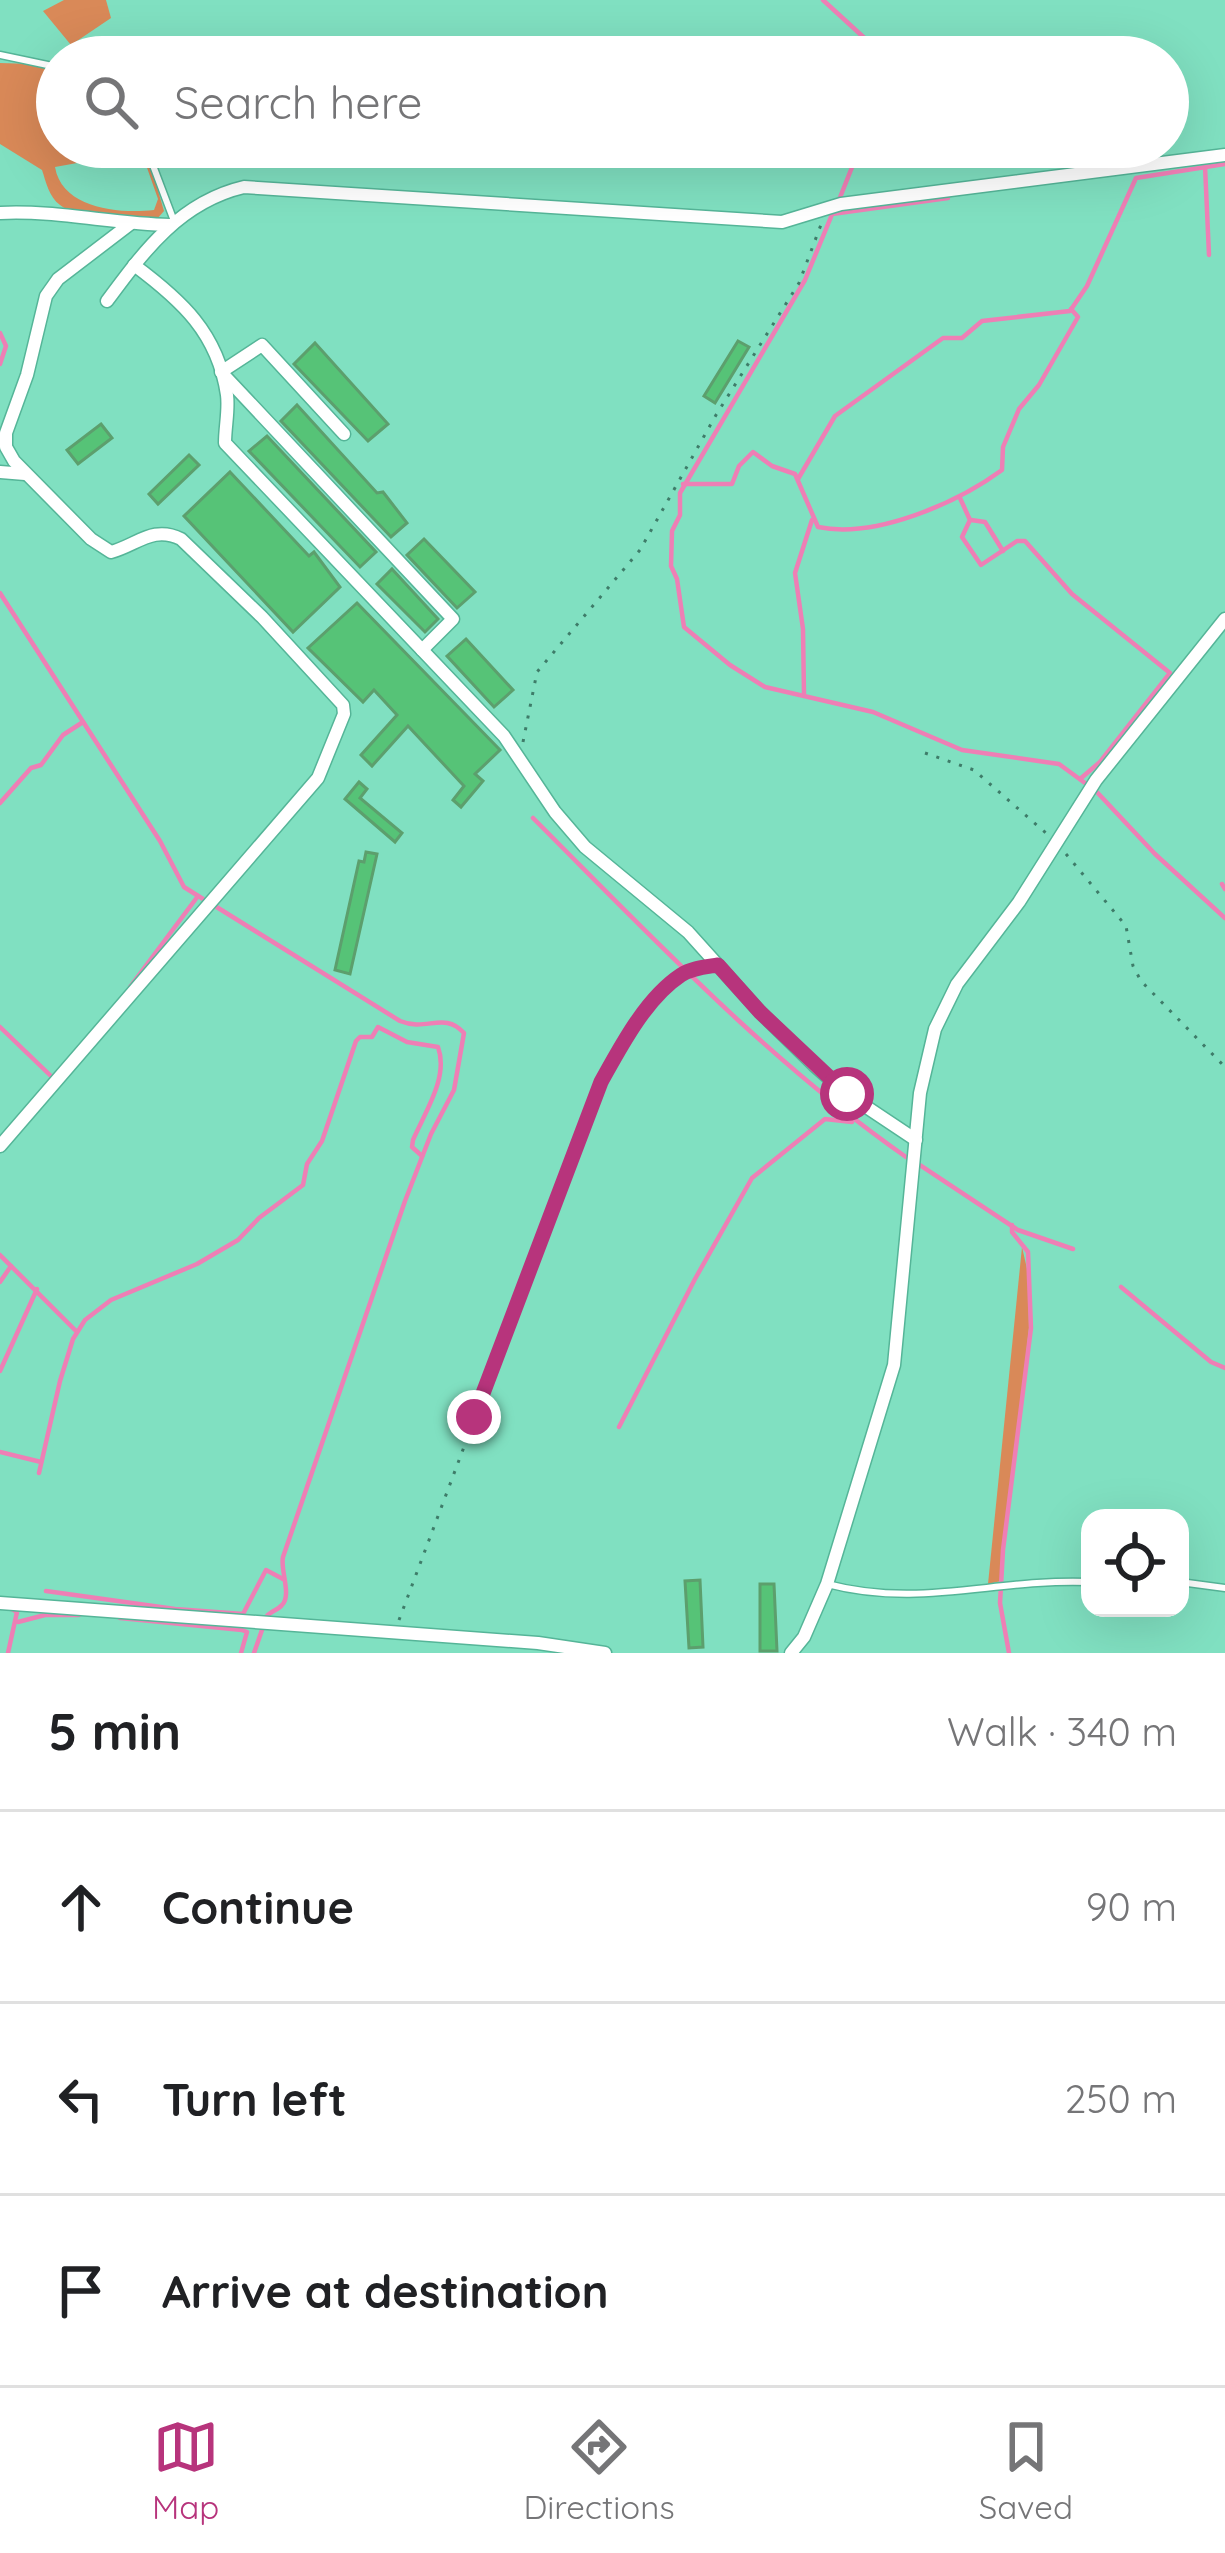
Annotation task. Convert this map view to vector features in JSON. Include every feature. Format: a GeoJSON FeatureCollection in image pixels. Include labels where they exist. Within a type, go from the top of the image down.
{"type":"FeatureCollection","features":[{"type":"Feature","properties":{"kind":"street"},"geometry":{"type":"LineString","coordinates":[[1189,160],[1225,155]]}},
{"type":"Feature","properties":{"kind":"street"},"geometry":{"type":"LineString","coordinates":[[107,302],[173,223],[220,192],[244,187],[782,222],[826,207],[1125,168]]}},
{"type":"Feature","properties":{"kind":"street"},"geometry":{"type":"LineString","coordinates":[[0,213],[30,211],[130,224],[173,223]]}},
{"type":"Feature","properties":{"kind":"street"},"geometry":{"type":"LineString","coordinates":[[0,433],[27,375],[46,296],[58,280],[130,224]]}},
{"type":"Feature","properties":{"kind":"street"},"geometry":{"type":"LineString","coordinates":[[134,265],[184,303],[209,336],[228,398],[225,443],[516,754],[585,847],[688,932],[814,1065],[847,1094],[916,1140]]}},
{"type":"Feature","properties":{"kind":"street"},"geometry":{"type":"LineString","coordinates":[[221,372],[262,345],[344,434]]}},
{"type":"Feature","properties":{"kind":"street"},"geometry":{"type":"LineString","coordinates":[[221,372],[453,619],[422,650]]}},
{"type":"Feature","properties":{"kind":"street"},"geometry":{"type":"LineString","coordinates":[[0,1146],[319,778],[344,714],[343,705],[294,652],[181,539],[166,532],[150,534],[111,552],[91,538],[26,474],[6,447],[9,418]]}},
{"type":"Feature","properties":{"kind":"street"},"geometry":{"type":"LineString","coordinates":[[0,472],[26,474]]}},
{"type":"Feature","properties":{"kind":"street"},"geometry":{"type":"LineString","coordinates":[[790,1653],[804,1636],[827,1584],[894,1365],[928,1049],[946,1002],[1018,902],[1096,780],[1225,619]]}},
{"type":"Feature","properties":{"kind":"street"},"geometry":{"type":"LineString","coordinates":[[0,1603],[538,1643],[605,1653]]}},
{"type":"Feature","properties":{"kind":"lane"},"geometry":{"type":"LineString","coordinates":[[0,56],[36,64]]}},
{"type":"Feature","properties":{"kind":"lane"},"geometry":{"type":"LineString","coordinates":[[153,168],[173,223]]}},
{"type":"Feature","properties":{"kind":"lane"},"geometry":{"type":"LineString","coordinates":[[827,1584],[886,1596],[970,1592],[1028,1582],[1081,1582]]}},
{"type":"Feature","properties":{"kind":"lane"},"geometry":{"type":"LineString","coordinates":[[1189,1583],[1225,1588]]}},
{"type":"Feature","properties":{"kind":"path"},"geometry":{"type":"LineString","coordinates":[[516,754],[524,741],[537,672],[640,550],[716,415],[799,283],[826,207]]}},
{"type":"Feature","properties":{"kind":"path"},"geometry":{"type":"LineString","coordinates":[[925,753],[974,770],[1056,842],[1126,926],[1133,966],[1141,981],[1225,1067]]}},
{"type":"Feature","properties":{"kind":"path"},"geometry":{"type":"LineString","coordinates":[[396,1632],[418,1562],[446,1499],[601,1082],[619,1049],[670,985],[683,973],[718,965]]}},
{"type":"Feature","properties":{"kind":"shaded area"},"geometry":{"type":"Polygon","coordinates":[[[64,0],[106,0],[111,18],[84,36],[64,36],[43,11],[64,0]]]}},
{"type":"Feature","properties":{"kind":"shaded area"},"geometry":{"type":"Polygon","coordinates":[[[0,63],[36,65],[36,166],[0,144],[0,63]]]}},
{"type":"Feature","properties":{"kind":"shaded area"},"geometry":{"type":"Polygon","coordinates":[[[39,168],[55,168],[60,181],[80,200],[125,211],[154,210],[158,199],[147,168],[151,168],[164,211],[157,219],[68,210],[56,202],[39,168]]]}},
{"type":"Feature","properties":{"kind":"shaded area"},"geometry":{"type":"Polygon","coordinates":[[[1022,1247],[1028,1273],[1029,1328],[1001,1581],[988,1584],[1022,1247]]]}},
{"type":"Feature","properties":{"kind":"building"},"geometry":{"type":"Polygon","coordinates":[[[738,341],[749,347],[715,403],[704,396],[738,341]]]}},
{"type":"Feature","properties":{"kind":"building"},"geometry":{"type":"Polygon","coordinates":[[[315,343],[388,424],[368,441],[294,364],[315,343]]]}},
{"type":"Feature","properties":{"kind":"building"},"geometry":{"type":"Polygon","coordinates":[[[297,405],[407,523],[391,537],[281,421],[297,405]]]}},
{"type":"Feature","properties":{"kind":"building"},"geometry":{"type":"Polygon","coordinates":[[[101,424],[112,438],[78,464],[67,450],[101,424]]]}},
{"type":"Feature","properties":{"kind":"building"},"geometry":{"type":"Polygon","coordinates":[[[267,436],[376,552],[360,567],[249,451],[267,436]]]}},
{"type":"Feature","properties":{"kind":"building"},"geometry":{"type":"Polygon","coordinates":[[[189,455],[199,465],[158,504],[149,494],[189,455]]]}},
{"type":"Feature","properties":{"kind":"building"},"geometry":{"type":"Polygon","coordinates":[[[230,472],[309,556],[314,552],[340,587],[293,632],[184,516],[230,472]]]}},
{"type":"Feature","properties":{"kind":"building"},"geometry":{"type":"Polygon","coordinates":[[[424,539],[475,592],[457,608],[407,555],[424,539]]]}},
{"type":"Feature","properties":{"kind":"building"},"geometry":{"type":"Polygon","coordinates":[[[392,569],[438,619],[425,632],[377,584],[392,569]]]}},
{"type":"Feature","properties":{"kind":"building"},"geometry":{"type":"Polygon","coordinates":[[[357,603],[500,750],[475,774],[483,781],[461,807],[453,800],[464,786],[408,726],[372,766],[361,755],[397,715],[374,690],[363,702],[308,648],[357,603]]]}},
{"type":"Feature","properties":{"kind":"building"},"geometry":{"type":"Polygon","coordinates":[[[466,639],[513,690],[494,707],[447,656],[466,639]]]}},
{"type":"Feature","properties":{"kind":"building"},"geometry":{"type":"Polygon","coordinates":[[[359,782],[367,789],[360,798],[402,833],[395,842],[345,799],[359,782]]]}},
{"type":"Feature","properties":{"kind":"building"},"geometry":{"type":"Polygon","coordinates":[[[366,852],[377,854],[350,974],[335,970],[359,861],[364,862],[366,852]]]}},
{"type":"Feature","properties":{"kind":"building"},"geometry":{"type":"Polygon","coordinates":[[[700,1580],[703,1647],[689,1648],[685,1581],[700,1580]]]}},
{"type":"Feature","properties":{"kind":"building"},"geometry":{"type":"Polygon","coordinates":[[[760,1584],[774,1584],[777,1651],[760,1651],[760,1584]]]}},
{"type":"Feature","properties":{"kind":"waterway"},"geometry":{"type":"LineString","coordinates":[[823,0],[862,36]]}},
{"type":"Feature","properties":{"kind":"waterway"},"geometry":{"type":"LineString","coordinates":[[798,479],[835,416],[943,338],[962,338],[982,321],[1070,311],[1087,286],[1136,178],[1225,164]]}},
{"type":"Feature","properties":{"kind":"waterway"},"geometry":{"type":"LineString","coordinates":[[1205,166],[1209,255]]}},
{"type":"Feature","properties":{"kind":"waterway"},"geometry":{"type":"LineString","coordinates":[[839,200],[852,168]]}},
{"type":"Feature","properties":{"kind":"waterway"},"geometry":{"type":"LineString","coordinates":[[832,214],[948,198]]}},
{"type":"Feature","properties":{"kind":"waterway"},"geometry":{"type":"LineString","coordinates":[[833,212],[805,280],[680,493],[671,566],[684,627],[765,687],[873,712],[962,750],[1059,764],[1085,783]]}},
{"type":"Feature","properties":{"kind":"waterway"},"geometry":{"type":"LineString","coordinates":[[683,484],[732,484],[739,466],[753,452],[795,474],[818,527],[864,528],[939,506],[1002,470],[1003,447],[1019,409],[1039,385],[1078,317],[1071,309]]}},
{"type":"Feature","properties":{"kind":"waterway"},"geometry":{"type":"LineString","coordinates":[[0,333],[6,346],[0,364]]}},
{"type":"Feature","properties":{"kind":"waterway"},"geometry":{"type":"LineString","coordinates":[[960,498],[970,520],[962,537],[981,565],[1017,541],[1025,541],[1072,594],[1170,673],[1100,762],[1080,779]]}},
{"type":"Feature","properties":{"kind":"waterway"},"geometry":{"type":"LineString","coordinates":[[804,695],[803,629],[795,573],[812,520]]}},
{"type":"Feature","properties":{"kind":"waterway"},"geometry":{"type":"LineString","coordinates":[[971,520],[985,522],[1003,551]]}},
{"type":"Feature","properties":{"kind":"waterway"},"geometry":{"type":"LineString","coordinates":[[0,593],[160,841],[184,887],[203,899]]}},
{"type":"Feature","properties":{"kind":"waterway"},"geometry":{"type":"LineString","coordinates":[[0,803],[31,768],[41,765],[63,735],[83,722]]}},
{"type":"Feature","properties":{"kind":"waterway"},"geometry":{"type":"LineString","coordinates":[[1095,790],[1225,918]]}},
{"type":"Feature","properties":{"kind":"waterway"},"geometry":{"type":"LineString","coordinates":[[533,818],[758,1038],[906,1157]]}},
{"type":"Feature","properties":{"kind":"waterway"},"geometry":{"type":"LineString","coordinates":[[1222,884],[1225,889]]}},
{"type":"Feature","properties":{"kind":"waterway"},"geometry":{"type":"LineString","coordinates":[[130,987],[198,896]]}},
{"type":"Feature","properties":{"kind":"waterway"},"geometry":{"type":"LineString","coordinates":[[215,906],[400,1021],[449,1023],[464,1033],[454,1090],[405,1201],[283,1557],[285,1601],[267,1616]]}},
{"type":"Feature","properties":{"kind":"waterway"},"geometry":{"type":"LineString","coordinates":[[0,1027],[52,1077]]}},
{"type":"Feature","properties":{"kind":"waterway"},"geometry":{"type":"LineString","coordinates":[[39,1473],[60,1381],[73,1339],[85,1320],[111,1300],[197,1264],[238,1240],[303,1185],[356,1041],[372,1037],[378,1027],[407,1042],[438,1047],[438,1082],[413,1140],[412,1147],[422,1156]]}},
{"type":"Feature","properties":{"kind":"waterway"},"geometry":{"type":"LineString","coordinates":[[619,1427],[752,1178],[825,1119],[852,1122]]}},
{"type":"Feature","properties":{"kind":"waterway"},"geometry":{"type":"LineString","coordinates":[[920,1165],[1018,1230],[1073,1249]]}},
{"type":"Feature","properties":{"kind":"waterway"},"geometry":{"type":"LineString","coordinates":[[1009,1653],[1000,1603],[1003,1550],[1031,1328],[1028,1252],[1012,1225]]}},
{"type":"Feature","properties":{"kind":"waterway"},"geometry":{"type":"LineString","coordinates":[[0,1255],[76,1331]]}},
{"type":"Feature","properties":{"kind":"waterway"},"geometry":{"type":"LineString","coordinates":[[0,1282],[11,1266]]}},
{"type":"Feature","properties":{"kind":"waterway"},"geometry":{"type":"LineString","coordinates":[[1121,1287],[1211,1362],[1225,1368]]}},
{"type":"Feature","properties":{"kind":"waterway"},"geometry":{"type":"LineString","coordinates":[[0,1371],[37,1289]]}},
{"type":"Feature","properties":{"kind":"waterway"},"geometry":{"type":"LineString","coordinates":[[0,1452],[41,1462]]}},
{"type":"Feature","properties":{"kind":"waterway"},"geometry":{"type":"LineString","coordinates":[[46,1591],[243,1614],[266,1570],[283,1579]]}},
{"type":"Feature","properties":{"kind":"waterway"},"geometry":{"type":"LineString","coordinates":[[8,1653],[17,1612],[12,1609]]}},
{"type":"Feature","properties":{"kind":"waterway"},"geometry":{"type":"LineString","coordinates":[[18,1622],[45,1615],[79,1615]]}},
{"type":"Feature","properties":{"kind":"waterway"},"geometry":{"type":"LineString","coordinates":[[120,1618],[242,1630],[247,1632],[241,1653]]}},
{"type":"Feature","properties":{"kind":"waterway"},"geometry":{"type":"LineString","coordinates":[[254,1653],[262,1630]]}},
{"type":"Feature","properties":{"kind":"route"},"geometry":{"type":"LineString","coordinates":[[474,1417],[601,1082],[646,1011],[683,973],[718,965],[847,1094]]}}]}
